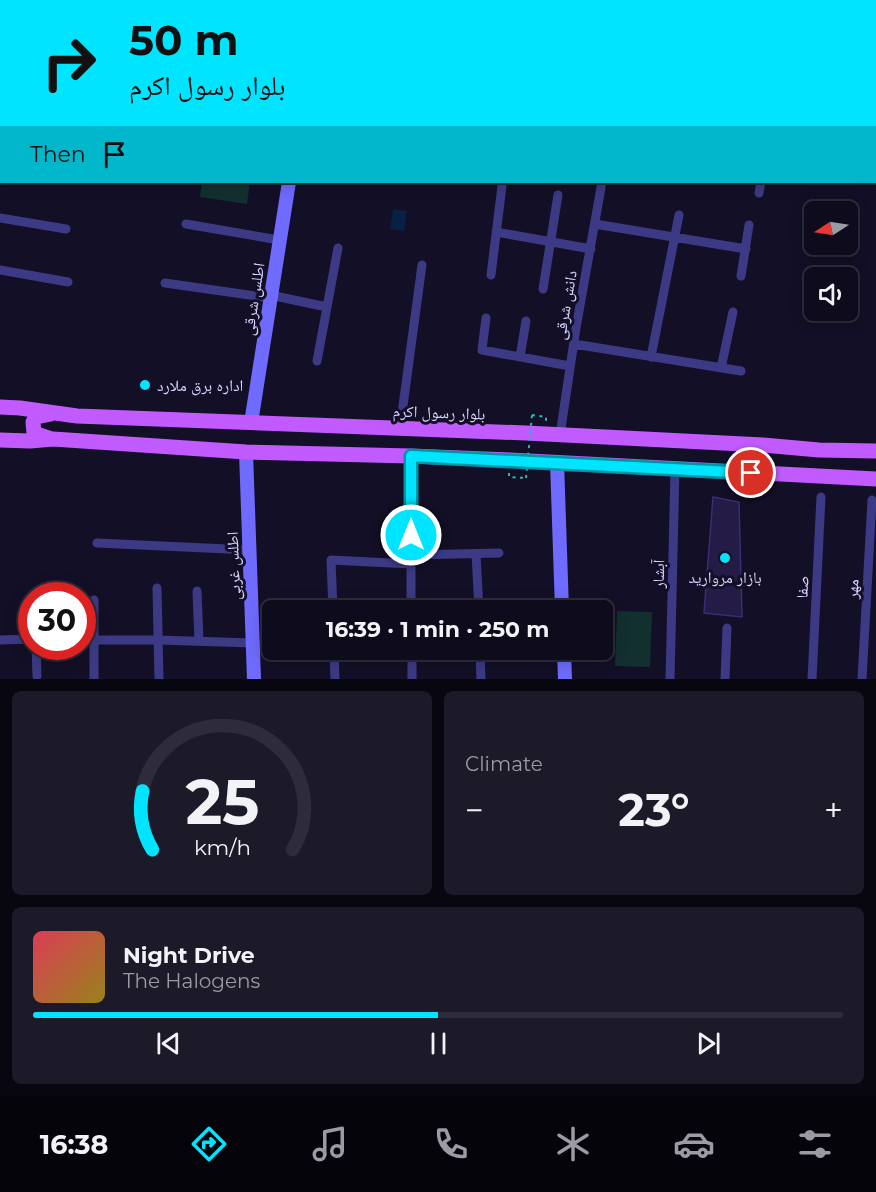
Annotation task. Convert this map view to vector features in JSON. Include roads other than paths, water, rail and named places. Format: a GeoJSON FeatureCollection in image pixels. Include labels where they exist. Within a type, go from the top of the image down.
{"type":"FeatureCollection","features":[{"type":"Feature","properties":{"kind":"main road","name":"بلوار رسول اکرم"},"geometry":{"type":"LineString","coordinates":[[0,407],[77,416],[560,435],[819,450],[876,451]]}},
{"type":"Feature","properties":{"kind":"main road"},"geometry":{"type":"LineString","coordinates":[[52,439],[34,433],[33,423],[36,417],[57,413]]}},
{"type":"Feature","properties":{"kind":"main road"},"geometry":{"type":"LineString","coordinates":[[0,440],[52,439],[246,452],[557,462],[876,479]]}},
{"type":"Feature","properties":{"kind":"main road"},"geometry":{"type":"LineString","coordinates":[[751,473],[771,463],[772,456],[769,450],[762,445]]}},
{"type":"Feature","properties":{"kind":"main road"},"geometry":{"type":"LineString","coordinates":[[819,450],[811,460],[813,470],[824,477]]}},
{"type":"Feature","properties":{"kind":"street","name":"اطلس شرقی"},"geometry":{"type":"LineString","coordinates":[[251,423],[289,183]]}},
{"type":"Feature","properties":{"kind":"street","name":"دانش شرقی"},"geometry":{"type":"LineString","coordinates":[[560,435],[602,183]]}},
{"type":"Feature","properties":{"kind":"street"},"geometry":{"type":"LineString","coordinates":[[759,193],[761,183]]}},
{"type":"Feature","properties":{"kind":"street"},"geometry":{"type":"LineString","coordinates":[[491,275],[502,186]]}},
{"type":"Feature","properties":{"kind":"street"},"geometry":{"type":"LineString","coordinates":[[543,289],[558,195]]}},
{"type":"Feature","properties":{"kind":"street"},"geometry":{"type":"LineString","coordinates":[[651,357],[679,215]]}},
{"type":"Feature","properties":{"kind":"street"},"geometry":{"type":"LineString","coordinates":[[0,218],[66,230]]}},
{"type":"Feature","properties":{"kind":"street"},"geometry":{"type":"LineString","coordinates":[[186,224],[279,240]]}},
{"type":"Feature","properties":{"kind":"street"},"geometry":{"type":"LineString","coordinates":[[595,224],[746,249]]}},
{"type":"Feature","properties":{"kind":"street"},"geometry":{"type":"LineString","coordinates":[[741,276],[749,225]]}},
{"type":"Feature","properties":{"kind":"street"},"geometry":{"type":"LineString","coordinates":[[496,232],[591,249]]}},
{"type":"Feature","properties":{"kind":"street"},"geometry":{"type":"LineString","coordinates":[[317,361],[338,248]]}},
{"type":"Feature","properties":{"kind":"street"},"geometry":{"type":"LineString","coordinates":[[400,428],[422,265]]}},
{"type":"Feature","properties":{"kind":"street"},"geometry":{"type":"LineString","coordinates":[[0,270],[68,282]]}},
{"type":"Feature","properties":{"kind":"street"},"geometry":{"type":"LineString","coordinates":[[165,283],[270,296],[327,307]]}},
{"type":"Feature","properties":{"kind":"street"},"geometry":{"type":"LineString","coordinates":[[721,368],[733,312]]}},
{"type":"Feature","properties":{"kind":"street"},"geometry":{"type":"LineString","coordinates":[[486,318],[482,350],[570,366]]}},
{"type":"Feature","properties":{"kind":"street"},"geometry":{"type":"LineString","coordinates":[[520,357],[526,321]]}},
{"type":"Feature","properties":{"kind":"street"},"geometry":{"type":"LineString","coordinates":[[574,344],[741,371]]}},
{"type":"Feature","properties":{"kind":"street","name":"اطلس غربی"},"geometry":{"type":"LineString","coordinates":[[246,452],[254,679]]}},
{"type":"Feature","properties":{"kind":"street"},"geometry":{"type":"LineString","coordinates":[[411,456],[411,600]]}},
{"type":"Feature","properties":{"kind":"street"},"geometry":{"type":"LineString","coordinates":[[557,462],[562,600]]}},
{"type":"Feature","properties":{"kind":"street","name":"آبشار"},"geometry":{"type":"LineString","coordinates":[[670,679],[675,469]]}},
{"type":"Feature","properties":{"kind":"street","name":"صفا"},"geometry":{"type":"LineString","coordinates":[[812,679],[821,497]]}},
{"type":"Feature","properties":{"kind":"street","name":"مهر"},"geometry":{"type":"LineString","coordinates":[[862,679],[872,500]]}},
{"type":"Feature","properties":{"kind":"street"},"geometry":{"type":"LineString","coordinates":[[98,543],[249,550]]}},
{"type":"Feature","properties":{"kind":"street"},"geometry":{"type":"LineString","coordinates":[[333,600],[331,560],[411,559],[499,553]]}},
{"type":"Feature","properties":{"kind":"street"},"geometry":{"type":"LineString","coordinates":[[476,554],[478,600]]}},
{"type":"Feature","properties":{"kind":"street"},"geometry":{"type":"LineString","coordinates":[[158,588],[159,679]]}},
{"type":"Feature","properties":{"kind":"street"},"geometry":{"type":"LineString","coordinates":[[196,591],[199,641]]}},
{"type":"Feature","properties":{"kind":"street"},"geometry":{"type":"LineString","coordinates":[[725,679],[727,628]]}},
{"type":"Feature","properties":{"kind":"street"},"geometry":{"type":"LineString","coordinates":[[0,640],[18,639]]}},
{"type":"Feature","properties":{"kind":"street"},"geometry":{"type":"LineString","coordinates":[[96,640],[253,643]]}},
{"type":"Feature","properties":{"kind":"street"},"geometry":{"type":"LineString","coordinates":[[36,660],[37,676]]}},
{"type":"Feature","properties":{"kind":"street"},"geometry":{"type":"LineString","coordinates":[[94,660],[94,679]]}},
{"type":"Feature","properties":{"kind":"street"},"geometry":{"type":"LineString","coordinates":[[334,660],[335,679]]}},
{"type":"Feature","properties":{"kind":"street"},"geometry":{"type":"LineString","coordinates":[[411,660],[412,679]]}},
{"type":"Feature","properties":{"kind":"street"},"geometry":{"type":"LineString","coordinates":[[481,660],[482,679]]}},
{"type":"Feature","properties":{"kind":"street"},"geometry":{"type":"LineString","coordinates":[[564,660],[565,679]]}},
{"type":"Feature","properties":{"kind":"water"},"geometry":{"type":"Polygon","coordinates":[[[393,209],[407,211],[404,231],[390,229],[393,209]]]}},
{"type":"Feature","properties":{"kind":"place","name":"اداره برق ملارد"},"geometry":{"type":"Point","coordinates":[145,385]}},
{"type":"Feature","properties":{"kind":"place","name":"بازار مروارید"},"geometry":{"type":"Point","coordinates":[725,558]}}]}
